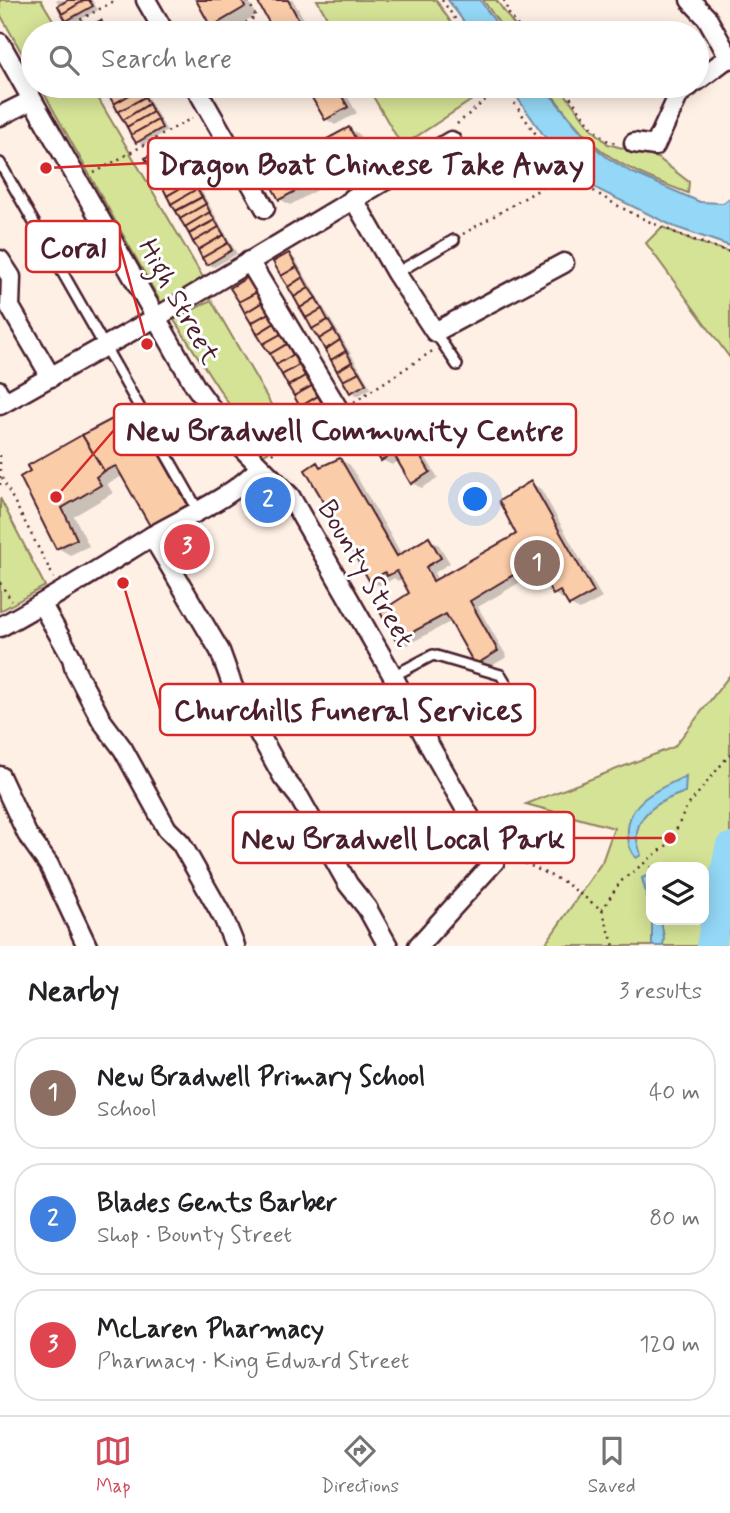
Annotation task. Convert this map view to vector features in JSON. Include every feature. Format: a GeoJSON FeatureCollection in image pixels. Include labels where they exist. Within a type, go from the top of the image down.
{"type":"FeatureCollection","features":[{"type":"Feature","properties":{"kind":"street"},"geometry":{"type":"LineString","coordinates":[[146,0],[158,21]]}},
{"type":"Feature","properties":{"kind":"street"},"geometry":{"type":"LineString","coordinates":[[690,0],[708,21]]}},
{"type":"Feature","properties":{"kind":"street"},"geometry":{"type":"LineString","coordinates":[[709,23],[729,58],[709,72]]}},
{"type":"Feature","properties":{"kind":"street","name":"High Street"},"geometry":{"type":"LineString","coordinates":[[0,43],[21,80]]}},
{"type":"Feature","properties":{"kind":"street"},"geometry":{"type":"LineString","coordinates":[[202,98],[265,208]]}},
{"type":"Feature","properties":{"kind":"street"},"geometry":{"type":"LineString","coordinates":[[634,143],[661,153],[678,98]]}},
{"type":"Feature","properties":{"kind":"street"},"geometry":{"type":"LineString","coordinates":[[0,116],[32,100]]}},
{"type":"Feature","properties":{"kind":"street","name":"High Street"},"geometry":{"type":"LineString","coordinates":[[32,100],[195,386],[235,441],[261,467]]}},
{"type":"Feature","properties":{"kind":"street"},"geometry":{"type":"LineString","coordinates":[[3,397],[51,377],[105,344],[157,317],[450,141]]}},
{"type":"Feature","properties":{"kind":"street"},"geometry":{"type":"LineString","coordinates":[[353,198],[396,273],[435,332],[564,263]]}},
{"type":"Feature","properties":{"kind":"street"},"geometry":{"type":"LineString","coordinates":[[0,260],[11,277],[10,307],[51,377]]}},
{"type":"Feature","properties":{"kind":"street"},"geometry":{"type":"LineString","coordinates":[[249,261],[340,412]]}},
{"type":"Feature","properties":{"kind":"street"},"geometry":{"type":"LineString","coordinates":[[0,627],[42,605],[152,536],[247,482],[261,467]]}},
{"type":"Feature","properties":{"kind":"street","name":"Bounty Street"},"geometry":{"type":"LineString","coordinates":[[261,467],[290,496],[495,861]]}},
{"type":"Feature","properties":{"kind":"street"},"geometry":{"type":"LineString","coordinates":[[152,536],[220,651],[233,687],[283,777],[299,797],[348,884],[367,908],[388,946]]}},
{"type":"Feature","properties":{"kind":"street"},"geometry":{"type":"LineString","coordinates":[[42,605],[72,658],[75,670],[102,721],[123,749],[167,829],[181,843],[224,919],[235,946]]}},
{"type":"Feature","properties":{"kind":"street"},"geometry":{"type":"LineString","coordinates":[[0,776],[27,834],[49,865],[87,946]]}},
{"type":"Feature","properties":{"kind":"street"},"geometry":{"type":"LineString","coordinates":[[418,946],[495,861]]}},
{"type":"Feature","properties":{"kind":"lane"},"geometry":{"type":"LineString","coordinates":[[0,163],[198,510]]}},
{"type":"Feature","properties":{"kind":"lane"},"geometry":{"type":"LineString","coordinates":[[396,273],[454,240]]}},
{"type":"Feature","properties":{"kind":"lane"},"geometry":{"type":"LineString","coordinates":[[435,332],[457,365]]}},
{"type":"Feature","properties":{"kind":"lane"},"geometry":{"type":"LineString","coordinates":[[393,676],[433,655],[501,675],[513,695]]}},
{"type":"Feature","properties":{"kind":"path"},"geometry":{"type":"LineString","coordinates":[[78,21],[116,0]]}},
{"type":"Feature","properties":{"kind":"path"},"geometry":{"type":"LineString","coordinates":[[248,0],[256,17],[249,21]]}},
{"type":"Feature","properties":{"kind":"path"},"geometry":{"type":"LineString","coordinates":[[442,0],[457,21]]}},
{"type":"Feature","properties":{"kind":"path"},"geometry":{"type":"LineString","coordinates":[[504,0],[514,21]]}},
{"type":"Feature","properties":{"kind":"path"},"geometry":{"type":"LineString","coordinates":[[450,141],[458,121],[487,98]]}},
{"type":"Feature","properties":{"kind":"path"},"geometry":{"type":"LineString","coordinates":[[511,98],[557,161],[593,191],[662,227],[730,252]]}},
{"type":"Feature","properties":{"kind":"path"},"geometry":{"type":"LineString","coordinates":[[571,98],[592,127],[609,142],[634,143]]}},
{"type":"Feature","properties":{"kind":"path"},"geometry":{"type":"LineString","coordinates":[[79,181],[208,109]]}},
{"type":"Feature","properties":{"kind":"path"},"geometry":{"type":"LineString","coordinates":[[454,240],[569,172]]}},
{"type":"Feature","properties":{"kind":"path"},"geometry":{"type":"LineString","coordinates":[[0,454],[0,485]]}},
{"type":"Feature","properties":{"kind":"path"},"geometry":{"type":"LineString","coordinates":[[2,478],[62,593]]}},
{"type":"Feature","properties":{"kind":"path"},"geometry":{"type":"LineString","coordinates":[[0,583],[20,616]]}},
{"type":"Feature","properties":{"kind":"path"},"geometry":{"type":"LineString","coordinates":[[602,910],[620,882],[671,842],[686,808],[730,754]]}},
{"type":"Feature","properties":{"kind":"path"},"geometry":{"type":"LineString","coordinates":[[495,861],[514,856],[564,882],[602,910],[614,946]]}},
{"type":"Feature","properties":{"kind":"green space"},"geometry":{"type":"Polygon","coordinates":[[[0,0],[41,0],[54,21],[21,21],[21,52],[0,14],[0,0]]]}},
{"type":"Feature","properties":{"kind":"green space"},"geometry":{"type":"Polygon","coordinates":[[[317,0],[436,0],[450,21],[329,21],[317,0]]]}},
{"type":"Feature","properties":{"kind":"green space"},"geometry":{"type":"Polygon","coordinates":[[[483,0],[496,0],[511,21],[498,21],[483,0]]]}},
{"type":"Feature","properties":{"kind":"green space"},"geometry":{"type":"Polygon","coordinates":[[[47,98],[98,98],[204,279],[161,303],[47,98]]]}},
{"type":"Feature","properties":{"kind":"green space"},"geometry":{"type":"Polygon","coordinates":[[[374,98],[475,98],[402,146],[374,98]]]}},
{"type":"Feature","properties":{"kind":"green space"},"geometry":{"type":"Polygon","coordinates":[[[554,98],[568,98],[590,127],[608,144],[658,158],[689,182],[688,193],[616,161],[595,145],[554,98]]]}},
{"type":"Feature","properties":{"kind":"green space"},"geometry":{"type":"Polygon","coordinates":[[[662,227],[730,252],[730,358],[646,243],[662,227]]]}},
{"type":"Feature","properties":{"kind":"green space"},"geometry":{"type":"Polygon","coordinates":[[[211,300],[291,439],[262,455],[174,320],[211,300]]]}},
{"type":"Feature","properties":{"kind":"green space"},"geometry":{"type":"Polygon","coordinates":[[[0,498],[45,586],[0,611],[0,498]]]}},
{"type":"Feature","properties":{"kind":"green space"},"geometry":{"type":"Polygon","coordinates":[[[730,675],[730,946],[544,946],[602,862],[614,828],[526,804],[674,747],[730,675]]]}},
{"type":"Feature","properties":{"kind":"water"},"geometry":{"type":"Polygon","coordinates":[[[448,0],[480,0],[495,21],[463,21],[448,0]]]}},
{"type":"Feature","properties":{"kind":"water"},"geometry":{"type":"Polygon","coordinates":[[[517,98],[553,98],[592,145],[631,172],[700,202],[723,203],[730,198],[730,246],[675,227],[599,190],[580,177],[552,147],[517,98]]]}},
{"type":"Feature","properties":{"kind":"water"},"geometry":{"type":"Polygon","coordinates":[[[686,776],[685,792],[655,806],[643,817],[637,836],[641,855],[636,858],[628,837],[628,824],[632,814],[645,798],[686,776]]]}},
{"type":"Feature","properties":{"kind":"water"},"geometry":{"type":"Polygon","coordinates":[[[646,876],[646,893],[642,878],[646,876]]]}},
{"type":"Feature","properties":{"kind":"water"},"geometry":{"type":"Polygon","coordinates":[[[652,925],[662,925],[663,946],[652,946],[652,925]]]}},
{"type":"Feature","properties":{"kind":"building"},"geometry":{"type":"Polygon","coordinates":[[[68,0],[85,0],[62,14],[58,6],[68,0]]]}},
{"type":"Feature","properties":{"kind":"building"},"geometry":{"type":"Polygon","coordinates":[[[89,0],[93,6],[66,21],[62,14],[89,0]]]}},
{"type":"Feature","properties":{"kind":"building"},"geometry":{"type":"Polygon","coordinates":[[[196,0],[241,0],[245,7],[221,21],[208,21],[196,0]]]}},
{"type":"Feature","properties":{"kind":"building"},"geometry":{"type":"Polygon","coordinates":[[[264,0],[288,0],[299,21],[268,21],[258,3],[264,0]]]}},
{"type":"Feature","properties":{"kind":"building"},"geometry":{"type":"Polygon","coordinates":[[[110,98],[124,98],[114,104],[110,98]]]}},
{"type":"Feature","properties":{"kind":"building"},"geometry":{"type":"Polygon","coordinates":[[[124,98],[143,98],[118,112],[114,104],[124,98]]]}},
{"type":"Feature","properties":{"kind":"building"},"geometry":{"type":"Polygon","coordinates":[[[143,98],[149,104],[123,120],[118,112],[143,98]]]}},
{"type":"Feature","properties":{"kind":"building"},"geometry":{"type":"Polygon","coordinates":[[[312,98],[343,98],[348,107],[325,120],[312,98]]]}},
{"type":"Feature","properties":{"kind":"building"},"geometry":{"type":"Polygon","coordinates":[[[149,104],[153,112],[127,127],[123,120],[149,104]]]}},
{"type":"Feature","properties":{"kind":"building"},"geometry":{"type":"Polygon","coordinates":[[[153,112],[158,120],[131,135],[127,127],[153,112]]]}},
{"type":"Feature","properties":{"kind":"building"},"geometry":{"type":"Polygon","coordinates":[[[158,120],[162,128],[136,143],[131,135],[158,120]]]}},
{"type":"Feature","properties":{"kind":"building"},"geometry":{"type":"Polygon","coordinates":[[[349,127],[364,154],[279,200],[264,173],[349,127]]]}},
{"type":"Feature","properties":{"kind":"building"},"geometry":{"type":"Polygon","coordinates":[[[171,143],[175,150],[149,165],[145,158],[171,143]]]}},
{"type":"Feature","properties":{"kind":"building"},"geometry":{"type":"Polygon","coordinates":[[[188,173],[193,181],[167,196],[163,188],[188,173]]]}},
{"type":"Feature","properties":{"kind":"building"},"geometry":{"type":"Polygon","coordinates":[[[193,181],[197,189],[171,204],[167,196],[193,181]]]}},
{"type":"Feature","properties":{"kind":"building"},"geometry":{"type":"Polygon","coordinates":[[[197,189],[202,197],[176,211],[171,204],[197,189]]]}},
{"type":"Feature","properties":{"kind":"building"},"geometry":{"type":"Polygon","coordinates":[[[202,197],[206,204],[180,219],[176,211],[202,197]]]}},
{"type":"Feature","properties":{"kind":"building"},"geometry":{"type":"Polygon","coordinates":[[[206,204],[210,212],[185,227],[180,219],[206,204]]]}},
{"type":"Feature","properties":{"kind":"building"},"geometry":{"type":"Polygon","coordinates":[[[210,212],[215,220],[189,234],[185,227],[210,212]]]}},
{"type":"Feature","properties":{"kind":"building"},"geometry":{"type":"Polygon","coordinates":[[[215,220],[219,227],[193,242],[189,234],[215,220]]]}},
{"type":"Feature","properties":{"kind":"building"},"geometry":{"type":"Polygon","coordinates":[[[219,227],[224,235],[198,250],[193,242],[219,227]]]}},
{"type":"Feature","properties":{"kind":"building"},"geometry":{"type":"Polygon","coordinates":[[[224,235],[228,243],[202,258],[198,250],[224,235]]]}},
{"type":"Feature","properties":{"kind":"building"},"geometry":{"type":"Polygon","coordinates":[[[228,243],[232,250],[207,265],[202,258],[228,243]]]}},
{"type":"Feature","properties":{"kind":"building"},"geometry":{"type":"Polygon","coordinates":[[[289,253],[297,267],[281,276],[273,262],[289,253]]]}},
{"type":"Feature","properties":{"kind":"building"},"geometry":{"type":"Polygon","coordinates":[[[297,267],[303,277],[288,287],[281,276],[297,267]]]}},
{"type":"Feature","properties":{"kind":"building"},"geometry":{"type":"Polygon","coordinates":[[[248,277],[257,292],[239,302],[230,288],[248,277]]]}},
{"type":"Feature","properties":{"kind":"building"},"geometry":{"type":"Polygon","coordinates":[[[303,277],[309,288],[294,297],[288,287],[303,277]]]}},
{"type":"Feature","properties":{"kind":"building"},"geometry":{"type":"Polygon","coordinates":[[[309,288],[316,298],[300,308],[294,297],[309,288]]]}},
{"type":"Feature","properties":{"kind":"building"},"geometry":{"type":"Polygon","coordinates":[[[257,292],[263,302],[245,313],[239,302],[257,292]]]}},
{"type":"Feature","properties":{"kind":"building"},"geometry":{"type":"Polygon","coordinates":[[[316,298],[322,309],[306,318],[300,308],[316,298]]]}},
{"type":"Feature","properties":{"kind":"building"},"geometry":{"type":"Polygon","coordinates":[[[263,302],[269,313],[251,323],[245,313],[263,302]]]}},
{"type":"Feature","properties":{"kind":"building"},"geometry":{"type":"Polygon","coordinates":[[[322,309],[328,320],[312,329],[306,318],[322,309]]]}},
{"type":"Feature","properties":{"kind":"building"},"geometry":{"type":"Polygon","coordinates":[[[269,313],[275,323],[257,334],[251,323],[269,313]]]}},
{"type":"Feature","properties":{"kind":"building"},"geometry":{"type":"Polygon","coordinates":[[[328,320],[334,330],[319,339],[312,329],[328,320]]]}},
{"type":"Feature","properties":{"kind":"building"},"geometry":{"type":"Polygon","coordinates":[[[275,323],[281,334],[263,344],[257,334],[275,323]]]}},
{"type":"Feature","properties":{"kind":"building"},"geometry":{"type":"Polygon","coordinates":[[[334,330],[340,340],[325,350],[319,339],[334,330]]]}},
{"type":"Feature","properties":{"kind":"building"},"geometry":{"type":"Polygon","coordinates":[[[281,334],[287,344],[270,354],[263,344],[281,334]]]}},
{"type":"Feature","properties":{"kind":"building"},"geometry":{"type":"Polygon","coordinates":[[[340,340],[346,351],[331,360],[325,350],[340,340]]]}},
{"type":"Feature","properties":{"kind":"building"},"geometry":{"type":"Polygon","coordinates":[[[287,344],[293,355],[276,365],[270,354],[287,344]]]}},
{"type":"Feature","properties":{"kind":"building"},"geometry":{"type":"Polygon","coordinates":[[[346,351],[352,362],[337,371],[331,360],[346,351]]]}},
{"type":"Feature","properties":{"kind":"building"},"geometry":{"type":"Polygon","coordinates":[[[293,355],[299,365],[282,375],[276,365],[293,355]]]}},
{"type":"Feature","properties":{"kind":"building"},"geometry":{"type":"Polygon","coordinates":[[[352,362],[359,372],[343,381],[337,371],[352,362]]]}},
{"type":"Feature","properties":{"kind":"building"},"geometry":{"type":"Polygon","coordinates":[[[299,365],[305,376],[288,386],[282,375],[299,365]]]}},
{"type":"Feature","properties":{"kind":"building"},"geometry":{"type":"Polygon","coordinates":[[[359,372],[366,384],[350,393],[343,381],[359,372]]]}},
{"type":"Feature","properties":{"kind":"building"},"geometry":{"type":"Polygon","coordinates":[[[305,376],[312,386],[294,396],[288,386],[305,376]]]}},
{"type":"Feature","properties":{"kind":"building"},"geometry":{"type":"Polygon","coordinates":[[[312,386],[318,396],[300,407],[294,396],[312,386]]]}},
{"type":"Feature","properties":{"kind":"building"},"geometry":{"type":"Polygon","coordinates":[[[318,396],[325,409],[307,419],[300,407],[318,396]]]}},
{"type":"Feature","properties":{"kind":"building"},"geometry":{"type":"Polygon","coordinates":[[[390,406],[430,472],[411,484],[393,453],[381,461],[358,423],[390,406]]]}},
{"type":"Feature","properties":{"kind":"building"},"geometry":{"type":"Polygon","coordinates":[[[133,408],[188,505],[150,526],[116,466],[104,471],[82,435],[133,408]]]}},
{"type":"Feature","properties":{"kind":"building"},"geometry":{"type":"Polygon","coordinates":[[[82,435],[104,471],[96,477],[101,485],[62,508],[77,539],[56,549],[20,477],[30,471],[27,466],[82,435]]]}},
{"type":"Feature","properties":{"kind":"building"},"geometry":{"type":"Polygon","coordinates":[[[340,458],[397,556],[429,537],[441,558],[426,567],[433,581],[516,534],[499,501],[531,481],[594,592],[569,606],[560,591],[553,595],[535,562],[470,601],[498,651],[475,665],[446,614],[396,641],[380,612],[409,593],[397,571],[387,576],[385,572],[370,582],[350,547],[345,549],[320,507],[325,504],[305,470],[317,462],[320,467],[340,458]]]}},
{"type":"Feature","properties":{"kind":"waterway"},"geometry":{"type":"LineString","coordinates":[[711,946],[730,848]]}},
{"type":"Feature","properties":{"kind":"place","name":"Dragon Boat Chinese Take Away"},"geometry":{"type":"Point","coordinates":[46,168]}},
{"type":"Feature","properties":{"kind":"place","name":"Coral"},"geometry":{"type":"Point","coordinates":[147,344]}},
{"type":"Feature","properties":{"kind":"place","name":"New Bradwell Community Centre"},"geometry":{"type":"Point","coordinates":[56,497]}},
{"type":"Feature","properties":{"kind":"place","name":"Blades Gents Barber"},"geometry":{"type":"Point","coordinates":[268,500]}},
{"type":"Feature","properties":{"kind":"place","name":"McLaren Pharmacy"},"geometry":{"type":"Point","coordinates":[187,547]}},
{"type":"Feature","properties":{"kind":"place","name":"New Bradwell Primary School"},"geometry":{"type":"Point","coordinates":[537,563]}},
{"type":"Feature","properties":{"kind":"place","name":"Churchills Funeral Services"},"geometry":{"type":"Point","coordinates":[123,583]}},
{"type":"Feature","properties":{"kind":"place","name":"New Bradwell Local Park"},"geometry":{"type":"Point","coordinates":[670,838]}}]}
